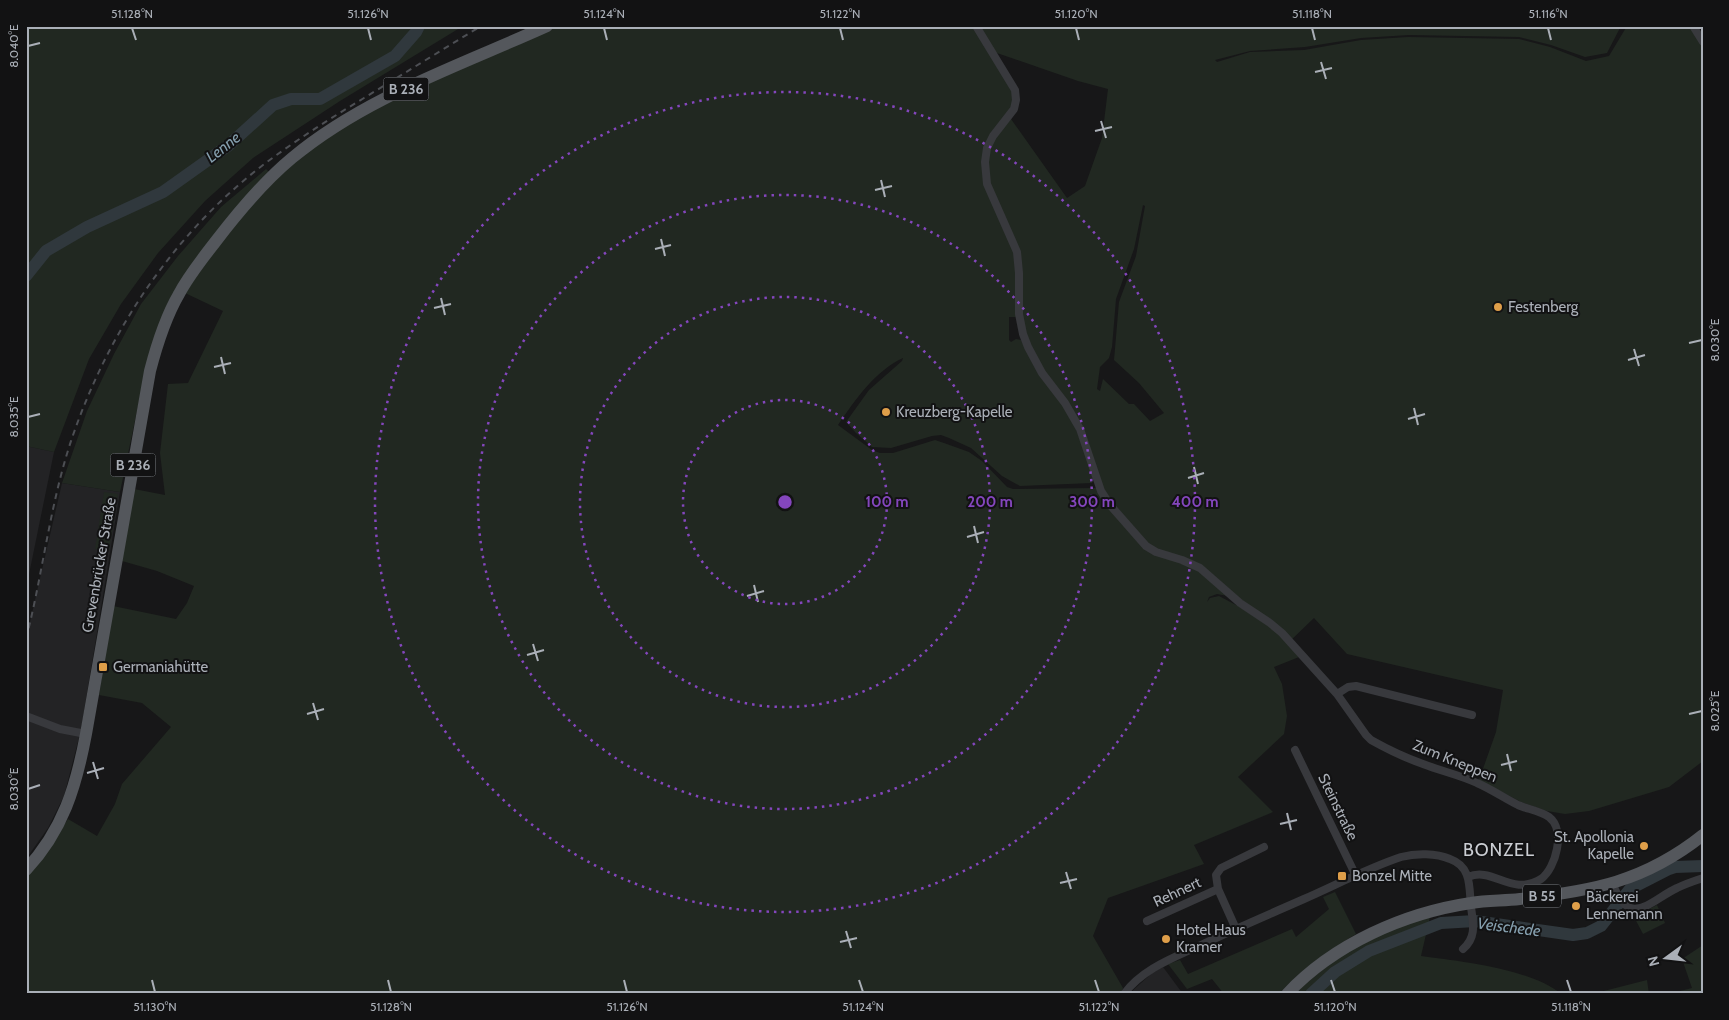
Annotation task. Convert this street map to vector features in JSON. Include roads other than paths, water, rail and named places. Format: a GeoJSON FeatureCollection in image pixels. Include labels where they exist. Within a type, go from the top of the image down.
{"type":"FeatureCollection","features":[{"type":"Feature","properties":{"kind":"main road","name":"Grevenbrücker Straße"},"geometry":{"type":"LineString","coordinates":[[26,870],[40,856],[63,816],[77,776],[145,394],[161,332],[179,294],[246,202],[277,171],[325,133],[369,107],[406,89],[547,26]]}},
{"type":"Feature","properties":{"kind":"main road","name":"B 55"},"geometry":{"type":"LineString","coordinates":[[1287,994],[1315,969],[1368,935],[1399,922],[1431,911],[1471,903],[1615,889],[1633,876],[1670,858],[1703,836]]}},
{"type":"Feature","properties":{"kind":"street","name":"Zum Kneppen"},"geometry":{"type":"LineString","coordinates":[[976,26],[1015,90],[1016,95],[1014,109],[990,141],[985,162],[991,195],[1016,246],[1019,268],[1020,324],[1031,354],[1042,373],[1065,403],[1080,429],[1104,497],[1141,542],[1156,552],[1200,568],[1240,603],[1270,623],[1337,694],[1371,740],[1422,764],[1478,783],[1518,805],[1549,816],[1554,822],[1558,834],[1557,849],[1552,864],[1541,878],[1533,882],[1510,884],[1496,880],[1485,873],[1476,873],[1468,877]]}},
{"type":"Feature","properties":{"kind":"street"},"geometry":{"type":"LineString","coordinates":[[1693,26],[1703,42]]}},
{"type":"Feature","properties":{"kind":"street"},"geometry":{"type":"LineString","coordinates":[[1337,694],[1348,687],[1356,686],[1472,715]]}},
{"type":"Feature","properties":{"kind":"street"},"geometry":{"type":"LineString","coordinates":[[26,716],[60,729],[86,734]]}},
{"type":"Feature","properties":{"kind":"street","name":"Steinstraße"},"geometry":{"type":"LineString","coordinates":[[1295,750],[1335,829],[1356,876]]}},
{"type":"Feature","properties":{"kind":"street"},"geometry":{"type":"LineString","coordinates":[[1236,928],[1218,888],[1216,875],[1220,868],[1264,846]]}},
{"type":"Feature","properties":{"kind":"street"},"geometry":{"type":"LineString","coordinates":[[1124,994],[1139,979],[1161,964],[1236,928],[1402,857],[1426,855],[1451,859],[1460,865],[1468,877],[1473,921],[1471,940],[1463,948]]}},
{"type":"Feature","properties":{"kind":"street"},"geometry":{"type":"LineString","coordinates":[[1615,889],[1624,903],[1631,908],[1644,907],[1676,888],[1703,878]]}},
{"type":"Feature","properties":{"kind":"street","name":"Rehnert"},"geometry":{"type":"LineString","coordinates":[[1148,921],[1218,888]]}},
{"type":"Feature","properties":{"kind":"waterway","name":"Lenne"},"geometry":{"type":"LineString","coordinates":[[26,276],[46,251],[87,227],[163,192],[229,145],[273,105],[291,99],[320,99],[395,56],[419,26]]}},
{"type":"Feature","properties":{"kind":"waterway","name":"Veischede"},"geometry":{"type":"LineString","coordinates":[[1311,994],[1335,972],[1369,951],[1441,923],[1475,921],[1573,935],[1587,933],[1601,926],[1630,889],[1675,867],[1703,866]]}},
{"type":"Feature","properties":{"kind":"railway"},"geometry":{"type":"LineString","coordinates":[[26,639],[52,513],[72,438],[87,398],[105,359],[149,285],[203,219],[234,189],[267,162],[327,121],[481,26]]}},
{"type":"Feature","properties":{"kind":"place","name":"Festenberg"},"geometry":{"type":"Point","coordinates":[1498,307]}},
{"type":"Feature","properties":{"kind":"place","name":"Kreuzberg-Kapelle"},"geometry":{"type":"Point","coordinates":[886,412]}},
{"type":"Feature","properties":{"kind":"place","name":"Germaniahütte"},"geometry":{"type":"Point","coordinates":[103,667]}},
{"type":"Feature","properties":{"kind":"place","name":"St. Apollonia Kapelle"},"geometry":{"type":"Point","coordinates":[1644,846]}},
{"type":"Feature","properties":{"kind":"place","name":"Bonzel Mitte"},"geometry":{"type":"Point","coordinates":[1342,876]}},
{"type":"Feature","properties":{"kind":"place","name":"Bäckerei Lennemann"},"geometry":{"type":"Point","coordinates":[1576,906]}},
{"type":"Feature","properties":{"kind":"place","name":"Hotel Haus Kramer"},"geometry":{"type":"Point","coordinates":[1166,939]}},
{"type":"Feature","properties":{"kind":"district","name":"BONZEL"},"geometry":{"type":"Point","coordinates":[1499,850]}}]}
